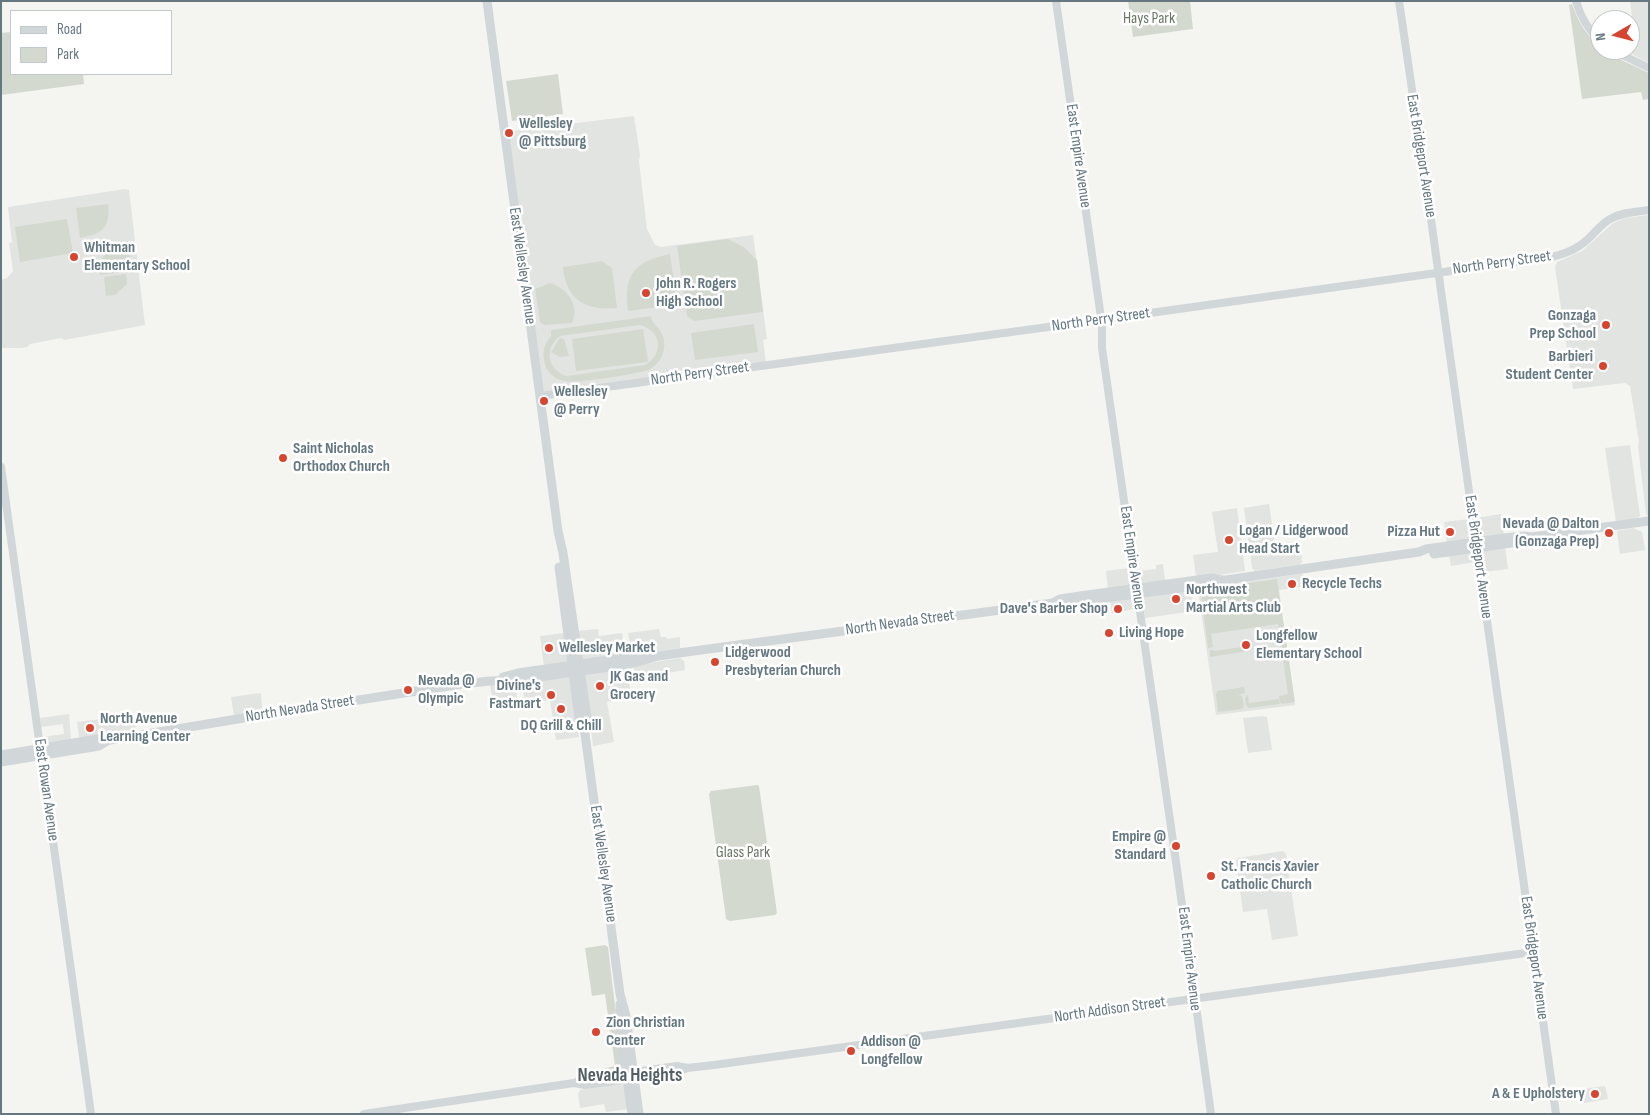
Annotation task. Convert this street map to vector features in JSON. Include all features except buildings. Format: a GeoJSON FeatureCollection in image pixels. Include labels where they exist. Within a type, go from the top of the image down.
{"type":"FeatureCollection","features":[{"type":"Feature","properties":{"kind":"main road","name":"East Wellesley Avenue"},"geometry":{"type":"LineString","coordinates":[[487,1],[558,531],[563,553],[576,668],[579,719],[585,734],[620,994],[626,1016],[632,1114]]}},
{"type":"Feature","properties":{"kind":"main road","name":"North Nevada Street"},"geometry":{"type":"LineString","coordinates":[[1,755],[99,746],[110,740],[490,681],[518,673],[576,668],[629,657],[658,656],[1053,603],[1080,596],[1137,591],[1212,578],[1222,580],[1419,552],[1426,555],[1476,545],[1526,541],[1532,537],[1649,521]]}},
{"type":"Feature","properties":{"kind":"main road","name":"North Nevada Street"},"geometry":{"type":"LineString","coordinates":[[1,762],[41,752]]}},
{"type":"Feature","properties":{"kind":"main road","name":"East Wellesley Avenue"},"geometry":{"type":"LineString","coordinates":[[630,1076],[639,1114]]}},
{"type":"Feature","properties":{"kind":"street","name":"East Empire Avenue"},"geometry":{"type":"LineString","coordinates":[[1056,1],[1101,320],[1102,348],[1211,1114]]}},
{"type":"Feature","properties":{"kind":"street","name":"East Bridgeport Avenue"},"geometry":{"type":"LineString","coordinates":[[1398,1],[1438,272],[1556,1114]]}},
{"type":"Feature","properties":{"kind":"street"},"geometry":{"type":"LineString","coordinates":[[1576,1],[1580,15],[1590,30]]}},
{"type":"Feature","properties":{"kind":"street"},"geometry":{"type":"LineString","coordinates":[[1633,60],[1649,68]]}},
{"type":"Feature","properties":{"kind":"street","name":"North Perry Street"},"geometry":{"type":"LineString","coordinates":[[540,396],[1101,320],[1566,254],[1577,249],[1604,223],[1612,218],[1622,214],[1649,210]]}},
{"type":"Feature","properties":{"kind":"street","name":"East Rowan Avenue"},"geometry":{"type":"LineString","coordinates":[[1,467],[91,1114]]}},
{"type":"Feature","properties":{"kind":"street","name":"North Addison Street"},"geometry":{"type":"LineString","coordinates":[[364,1114],[574,1083],[584,1079],[679,1072],[687,1068],[1533,952]]}},
{"type":"Feature","properties":{"kind":"shaded area"},"geometry":{"type":"Polygon","coordinates":[[[1630,1],[1649,1],[1649,63],[1640,58],[1640,10],[1631,10],[1630,1]]]}},
{"type":"Feature","properties":{"kind":"shaded area","name":"John R. Rogers High School"},"geometry":{"type":"Polygon","coordinates":[[[634,116],[640,155],[639,161],[647,229],[655,245],[661,247],[753,235],[767,339],[763,340],[766,363],[545,392],[543,390],[509,134],[512,131],[634,116]]]}},
{"type":"Feature","properties":{"kind":"shaded area","name":"Whitman Elementary School"},"geometry":{"type":"Polygon","coordinates":[[[125,189],[129,190],[145,325],[64,340],[61,338],[30,344],[27,347],[21,348],[1,348],[1,280],[7,278],[13,271],[9,243],[12,242],[8,207],[125,189]]]}},
{"type":"Feature","properties":{"kind":"shaded area","name":"Gonzaga Prep School"},"geometry":{"type":"Polygon","coordinates":[[[1649,215],[1649,517],[1646,514],[1639,442],[1630,386],[1625,383],[1573,389],[1555,267],[1557,262],[1582,251],[1613,223],[1626,218],[1649,215]]]}},
{"type":"Feature","properties":{"kind":"shaded area"},"geometry":{"type":"Polygon","coordinates":[[[1630,445],[1640,516],[1637,519],[1616,522],[1605,448],[1630,445]]]}},
{"type":"Feature","properties":{"kind":"shaded area"},"geometry":{"type":"Polygon","coordinates":[[[1269,504],[1275,544],[1300,541],[1302,562],[1300,565],[1255,571],[1252,568],[1244,508],[1269,504]]]}},
{"type":"Feature","properties":{"kind":"shaded area","name":"Logan / Lidgerwood Head Start"},"geometry":{"type":"Polygon","coordinates":[[[1237,508],[1245,571],[1199,578],[1196,576],[1193,555],[1218,552],[1212,512],[1237,508]]]}},
{"type":"Feature","properties":{"kind":"shaded area"},"geometry":{"type":"Polygon","coordinates":[[[1501,514],[1504,536],[1479,538],[1476,518],[1501,514]]]}},
{"type":"Feature","properties":{"kind":"shaded area"},"geometry":{"type":"Polygon","coordinates":[[[1469,519],[1470,539],[1447,544],[1444,522],[1469,519]]]}},
{"type":"Feature","properties":{"kind":"shaded area"},"geometry":{"type":"Polygon","coordinates":[[[1633,528],[1642,532],[1645,550],[1620,554],[1617,531],[1633,528]]]}},
{"type":"Feature","properties":{"kind":"shaded area"},"geometry":{"type":"Polygon","coordinates":[[[1505,547],[1508,569],[1483,572],[1482,551],[1505,547]]]}},
{"type":"Feature","properties":{"kind":"shaded area"},"geometry":{"type":"Polygon","coordinates":[[[1471,552],[1474,555],[1475,562],[1451,566],[1449,555],[1471,552]]]}},
{"type":"Feature","properties":{"kind":"shaded area"},"geometry":{"type":"Polygon","coordinates":[[[1163,564],[1165,581],[1142,583],[1139,571],[1156,569],[1156,565],[1163,564]]]}},
{"type":"Feature","properties":{"kind":"shaded area"},"geometry":{"type":"Polygon","coordinates":[[[1129,568],[1131,583],[1129,586],[1108,589],[1106,571],[1129,568]]]}},
{"type":"Feature","properties":{"kind":"shaded area","name":"Longfellow Elementary School"},"geometry":{"type":"Polygon","coordinates":[[[1300,574],[1304,575],[1306,586],[1279,590],[1295,705],[1216,715],[1198,589],[1300,574]]]}},
{"type":"Feature","properties":{"kind":"shaded area"},"geometry":{"type":"Polygon","coordinates":[[[1190,591],[1194,611],[1145,618],[1143,601],[1145,597],[1190,591]]]}},
{"type":"Feature","properties":{"kind":"shaded area"},"geometry":{"type":"Polygon","coordinates":[[[1133,598],[1135,609],[1112,613],[1110,601],[1133,598]]]}},
{"type":"Feature","properties":{"kind":"shaded area"},"geometry":{"type":"Polygon","coordinates":[[[598,629],[599,636],[622,633],[625,654],[585,661],[582,659],[577,631],[598,629]]]}},
{"type":"Feature","properties":{"kind":"shaded area"},"geometry":{"type":"Polygon","coordinates":[[[659,629],[661,637],[666,637],[667,639],[680,637],[680,648],[635,655],[632,653],[628,633],[659,629]]]}},
{"type":"Feature","properties":{"kind":"shaded area"},"geometry":{"type":"Polygon","coordinates":[[[564,633],[567,662],[544,667],[540,636],[564,633]]]}},
{"type":"Feature","properties":{"kind":"shaded area"},"geometry":{"type":"Polygon","coordinates":[[[680,658],[684,661],[685,670],[660,674],[660,678],[635,682],[634,668],[636,665],[680,658]]]}},
{"type":"Feature","properties":{"kind":"shaded area"},"geometry":{"type":"Polygon","coordinates":[[[627,668],[631,697],[607,702],[614,742],[593,746],[585,674],[627,668]]]}},
{"type":"Feature","properties":{"kind":"shaded area"},"geometry":{"type":"Polygon","coordinates":[[[569,677],[579,737],[556,740],[550,700],[525,703],[522,685],[523,683],[569,677]]]}},
{"type":"Feature","properties":{"kind":"shaded area"},"geometry":{"type":"Polygon","coordinates":[[[514,683],[519,705],[494,708],[490,685],[514,683]]]}},
{"type":"Feature","properties":{"kind":"shaded area"},"geometry":{"type":"Polygon","coordinates":[[[261,693],[262,710],[234,716],[231,697],[261,693]]]}},
{"type":"Feature","properties":{"kind":"shaded area"},"geometry":{"type":"Polygon","coordinates":[[[69,714],[71,740],[44,744],[43,737],[64,734],[63,724],[41,727],[40,718],[69,714]]]}},
{"type":"Feature","properties":{"kind":"shaded area"},"geometry":{"type":"Polygon","coordinates":[[[134,715],[136,729],[134,732],[82,740],[79,737],[77,722],[134,715]]]}},
{"type":"Feature","properties":{"kind":"shaded area"},"geometry":{"type":"Polygon","coordinates":[[[1267,717],[1272,750],[1248,753],[1243,718],[1267,717]]]}},
{"type":"Feature","properties":{"kind":"shaded area"},"geometry":{"type":"Polygon","coordinates":[[[1283,851],[1286,854],[1298,936],[1272,940],[1267,909],[1243,912],[1236,861],[1238,858],[1283,851]]]}},
{"type":"Feature","properties":{"kind":"shaded area"},"geometry":{"type":"Polygon","coordinates":[[[619,1083],[625,1086],[629,1109],[606,1112],[604,1104],[580,1108],[578,1094],[580,1090],[619,1083]]]}},
{"type":"Feature","properties":{"kind":"shaded area"},"geometry":{"type":"Polygon","coordinates":[[[1605,1086],[1608,1099],[1584,1103],[1582,1089],[1605,1086]]]}},
{"type":"Feature","properties":{"kind":"green space","name":"Hays Park"},"geometry":{"type":"Polygon","coordinates":[[[1128,1],[1190,1],[1193,29],[1133,37],[1128,1]]]}},
{"type":"Feature","properties":{"kind":"green space"},"geometry":{"type":"Polygon","coordinates":[[[1572,4],[1590,37],[1590,60],[1621,60],[1649,73],[1649,99],[1643,100],[1641,92],[1582,99],[1569,5],[1572,4]]]}},
{"type":"Feature","properties":{"kind":"green space"},"geometry":{"type":"Polygon","coordinates":[[[10,32],[10,75],[83,75],[84,84],[1,95],[1,33],[10,32]]]}},
{"type":"Feature","properties":{"kind":"green space"},"geometry":{"type":"Polygon","coordinates":[[[558,74],[563,114],[512,121],[506,81],[558,74]]]}},
{"type":"Feature","properties":{"kind":"green space"},"geometry":{"type":"Polygon","coordinates":[[[108,204],[108,218],[103,228],[99,232],[80,238],[76,208],[108,204]]]}},
{"type":"Feature","properties":{"kind":"green space"},"geometry":{"type":"Polygon","coordinates":[[[67,219],[73,253],[20,262],[15,227],[67,219]]]}},
{"type":"Feature","properties":{"kind":"green space"},"geometry":{"type":"Polygon","coordinates":[[[728,239],[744,247],[757,260],[763,312],[694,321],[687,316],[677,246],[728,239]]]}},
{"type":"Feature","properties":{"kind":"green space"},"geometry":{"type":"Polygon","coordinates":[[[128,241],[132,271],[100,275],[101,262],[107,252],[116,245],[128,241]]]}},
{"type":"Feature","properties":{"kind":"green space"},"geometry":{"type":"Polygon","coordinates":[[[670,254],[677,302],[674,305],[628,311],[628,287],[634,271],[648,261],[670,254]]]}},
{"type":"Feature","properties":{"kind":"green space"},"geometry":{"type":"Polygon","coordinates":[[[602,261],[612,268],[617,308],[596,308],[587,305],[573,295],[568,288],[563,267],[602,261]]]}},
{"type":"Feature","properties":{"kind":"green space"},"geometry":{"type":"Polygon","coordinates":[[[126,274],[127,284],[115,295],[106,296],[104,277],[126,274]]]}},
{"type":"Feature","properties":{"kind":"green space"},"geometry":{"type":"Polygon","coordinates":[[[550,283],[556,285],[570,298],[575,310],[572,323],[544,325],[540,322],[535,289],[550,283]]]}},
{"type":"Feature","properties":{"kind":"green space"},"geometry":{"type":"Polygon","coordinates":[[[651,316],[660,330],[664,349],[661,358],[649,370],[593,380],[564,381],[551,374],[546,368],[543,357],[546,344],[551,336],[551,330],[651,316]],[[640,325],[560,336],[552,346],[550,358],[555,368],[566,376],[645,365],[651,360],[658,349],[656,337],[647,328],[640,325]]]}},
{"type":"Feature","properties":{"kind":"green space"},"geometry":{"type":"Polygon","coordinates":[[[754,324],[758,352],[695,360],[691,333],[754,324]]]}},
{"type":"Feature","properties":{"kind":"green space"},"geometry":{"type":"Polygon","coordinates":[[[643,329],[648,362],[576,371],[572,339],[643,329]]]}},
{"type":"Feature","properties":{"kind":"green space"},"geometry":{"type":"Polygon","coordinates":[[[560,338],[564,339],[569,356],[560,357],[551,352],[560,338]]]}},
{"type":"Feature","properties":{"kind":"green space"},"geometry":{"type":"Polygon","coordinates":[[[1277,579],[1295,702],[1282,704],[1279,696],[1288,694],[1278,624],[1211,634],[1213,647],[1208,648],[1202,592],[1200,590],[1277,579]]]}},
{"type":"Feature","properties":{"kind":"green space"},"geometry":{"type":"Polygon","coordinates":[[[1249,646],[1243,652],[1210,657],[1210,650],[1249,646]]]}},
{"type":"Feature","properties":{"kind":"green space"},"geometry":{"type":"Polygon","coordinates":[[[1244,687],[1245,693],[1238,695],[1242,696],[1244,706],[1242,709],[1218,712],[1217,691],[1244,687]]]}},
{"type":"Feature","properties":{"kind":"green space"},"geometry":{"type":"Polygon","coordinates":[[[1248,695],[1249,703],[1279,699],[1280,704],[1249,708],[1246,705],[1245,698],[1248,695]]]}},
{"type":"Feature","properties":{"kind":"green space","name":"Glass Park"},"geometry":{"type":"Polygon","coordinates":[[[759,786],[777,913],[775,915],[730,921],[726,919],[709,794],[711,791],[759,786]]]}},
{"type":"Feature","properties":{"kind":"green space"},"geometry":{"type":"Polygon","coordinates":[[[605,945],[608,947],[622,1065],[617,1070],[588,1075],[588,1073],[602,1071],[602,1069],[615,1066],[605,994],[592,996],[585,948],[605,945]]]}},
{"type":"Feature","properties":{"kind":"place","name":"Wellesley @ Pittsburg"},"geometry":{"type":"Point","coordinates":[509,133]}},
{"type":"Feature","properties":{"kind":"place","name":"Whitman Elementary School"},"geometry":{"type":"Point","coordinates":[74,257]}},
{"type":"Feature","properties":{"kind":"place","name":"John R. Rogers High School"},"geometry":{"type":"Point","coordinates":[646,293]}},
{"type":"Feature","properties":{"kind":"place","name":"Gonzaga Prep School"},"geometry":{"type":"Point","coordinates":[1606,325]}},
{"type":"Feature","properties":{"kind":"place","name":"Barbieri Student Center"},"geometry":{"type":"Point","coordinates":[1603,366]}},
{"type":"Feature","properties":{"kind":"place","name":"Wellesley @ Perry"},"geometry":{"type":"Point","coordinates":[544,401]}},
{"type":"Feature","properties":{"kind":"place","name":"Saint Nicholas Orthodox Church"},"geometry":{"type":"Point","coordinates":[283,458]}},
{"type":"Feature","properties":{"kind":"place","name":"Pizza Hut"},"geometry":{"type":"Point","coordinates":[1450,532]}},
{"type":"Feature","properties":{"kind":"place","name":"Nevada @ Dalton (Gonzaga Prep)"},"geometry":{"type":"Point","coordinates":[1609,533]}},
{"type":"Feature","properties":{"kind":"place","name":"Logan / Lidgerwood Head Start"},"geometry":{"type":"Point","coordinates":[1229,540]}},
{"type":"Feature","properties":{"kind":"place","name":"Recycle Techs"},"geometry":{"type":"Point","coordinates":[1292,584]}},
{"type":"Feature","properties":{"kind":"place","name":"Northwest Martial Arts Club"},"geometry":{"type":"Point","coordinates":[1176,599]}},
{"type":"Feature","properties":{"kind":"place","name":"Dave's Barber Shop"},"geometry":{"type":"Point","coordinates":[1118,609]}},
{"type":"Feature","properties":{"kind":"place","name":"Living Hope"},"geometry":{"type":"Point","coordinates":[1109,633]}},
{"type":"Feature","properties":{"kind":"place","name":"Longfellow Elementary School"},"geometry":{"type":"Point","coordinates":[1246,645]}},
{"type":"Feature","properties":{"kind":"place","name":"Wellesley Market"},"geometry":{"type":"Point","coordinates":[549,648]}},
{"type":"Feature","properties":{"kind":"place","name":"Lidgerwood Presbyterian Church"},"geometry":{"type":"Point","coordinates":[715,662]}},
{"type":"Feature","properties":{"kind":"place","name":"JK Gas and Grocery"},"geometry":{"type":"Point","coordinates":[600,686]}},
{"type":"Feature","properties":{"kind":"place","name":"Nevada @ Olympic"},"geometry":{"type":"Point","coordinates":[408,690]}},
{"type":"Feature","properties":{"kind":"place","name":"Divine's Fastmart"},"geometry":{"type":"Point","coordinates":[551,695]}},
{"type":"Feature","properties":{"kind":"place","name":"DQ Grill & Chill"},"geometry":{"type":"Point","coordinates":[561,709]}},
{"type":"Feature","properties":{"kind":"place","name":"North Avenue Learning Center"},"geometry":{"type":"Point","coordinates":[90,728]}},
{"type":"Feature","properties":{"kind":"place","name":"Empire @ Standard"},"geometry":{"type":"Point","coordinates":[1176,846]}},
{"type":"Feature","properties":{"kind":"place","name":"St. Francis Xavier Catholic Church"},"geometry":{"type":"Point","coordinates":[1211,876]}},
{"type":"Feature","properties":{"kind":"place","name":"Zion Christian Center"},"geometry":{"type":"Point","coordinates":[596,1032]}},
{"type":"Feature","properties":{"kind":"place","name":"Addison @ Longfellow"},"geometry":{"type":"Point","coordinates":[851,1051]}},
{"type":"Feature","properties":{"kind":"place","name":"A & E Upholstery"},"geometry":{"type":"Point","coordinates":[1595,1094]}},
{"type":"Feature","properties":{"kind":"district","name":"Nevada Heights"},"geometry":{"type":"Point","coordinates":[630,1076]}}]}
